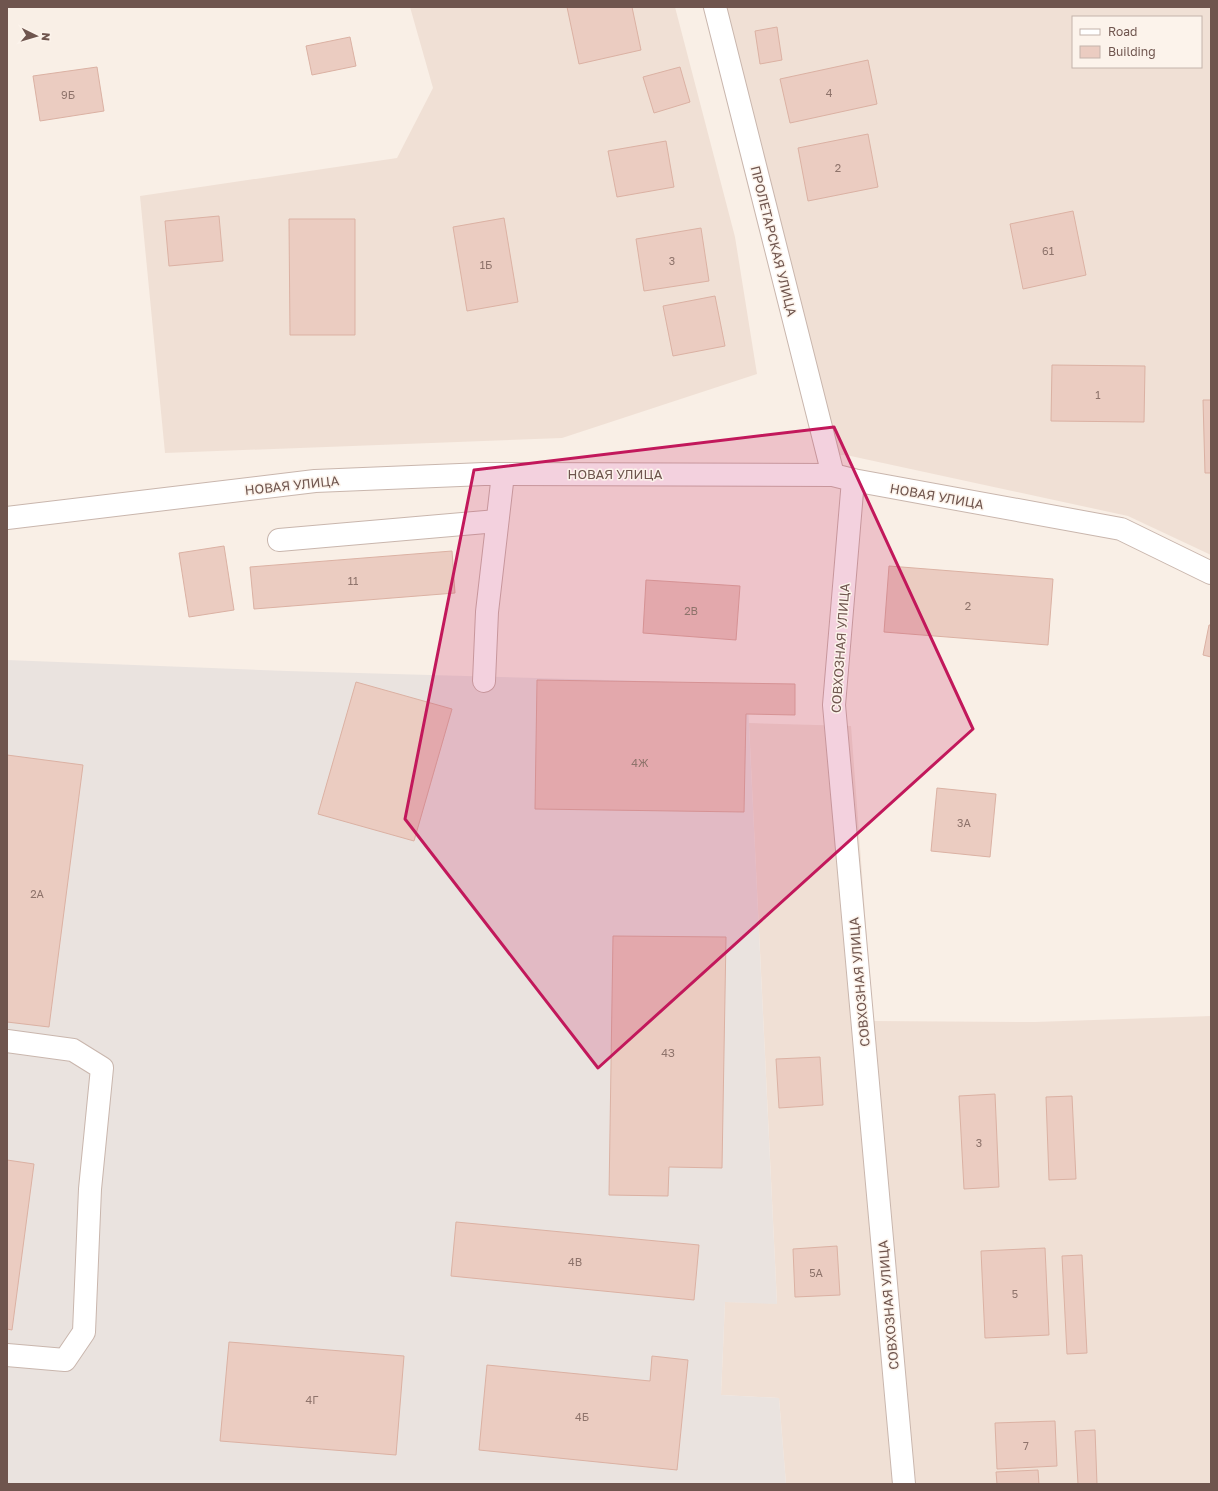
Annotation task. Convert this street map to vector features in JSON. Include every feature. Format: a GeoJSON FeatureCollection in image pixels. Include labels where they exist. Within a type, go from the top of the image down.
{"type":"FeatureCollection","features":[{"type":"Feature","properties":{"kind":"street","name":"ПРОЛЕТАРСКАЯ УЛИЦА"},"geometry":{"type":"LineString","coordinates":[[715,7],[843,478]]}},
{"type":"Feature","properties":{"kind":"street","name":"НОВАЯ УЛИЦА"},"geometry":{"type":"LineString","coordinates":[[7,518],[315,481],[503,474],[843,478],[1121,530],[1211,573]]}},
{"type":"Feature","properties":{"kind":"street"},"geometry":{"type":"LineString","coordinates":[[484,681],[487,612],[503,474]]}},
{"type":"Feature","properties":{"kind":"street","name":"СОВХОЗНАЯ УЛИЦА"},"geometry":{"type":"LineString","coordinates":[[843,478],[834,705],[904,1484]]}},
{"type":"Feature","properties":{"kind":"street"},"geometry":{"type":"LineString","coordinates":[[279,540],[498,521]]}},
{"type":"Feature","properties":{"kind":"street"},"geometry":{"type":"LineString","coordinates":[[7,1041],[72,1050],[102,1068],[90,1189],[84,1332],[66,1360],[7,1355]]}},
{"type":"Feature","properties":{"kind":"highlighted area"},"geometry":{"type":"Polygon","coordinates":[[[834,427],[973,729],[598,1068],[405,819],[474,470],[834,427]]]}},
{"type":"Feature","properties":{"kind":"shaded area"},"geometry":{"type":"Polygon","coordinates":[[[410,7],[675,7],[735,237],[757,374],[562,438],[165,453],[140,196],[397,158],[433,88],[410,7]]]}},
{"type":"Feature","properties":{"kind":"shaded area"},"geometry":{"type":"Polygon","coordinates":[[[721,7],[1211,7],[1211,555],[1128,516],[846,455],[834,455],[721,7]]]}},
{"type":"Feature","properties":{"kind":"shaded area"},"geometry":{"type":"Polygon","coordinates":[[[7,660],[287,671],[747,684],[777,1304],[725,1302],[721,1395],[779,1398],[786,1484],[7,1484],[7,660]]]}},
{"type":"Feature","properties":{"kind":"shaded area"},"geometry":{"type":"Polygon","coordinates":[[[749,723],[851,726],[873,1021],[1035,1022],[1211,1016],[1211,1484],[786,1484],[779,1398],[721,1395],[725,1302],[777,1303],[749,723]]]}},
{"type":"Feature","properties":{"kind":"building"},"geometry":{"type":"Polygon","coordinates":[[[567,7],[632,7],[641,50],[579,64],[567,7]]]}},
{"type":"Feature","properties":{"kind":"building"},"geometry":{"type":"Polygon","coordinates":[[[777,27],[782,60],[760,64],[755,31],[777,27]]]}},
{"type":"Feature","properties":{"kind":"building"},"geometry":{"type":"Polygon","coordinates":[[[350,37],[356,66],[312,75],[306,46],[350,37]]]}},
{"type":"Feature","properties":{"kind":"building"},"geometry":{"type":"Polygon","coordinates":[[[868,60],[877,104],[790,123],[780,79],[868,60]]]}},
{"type":"Feature","properties":{"kind":"building"},"geometry":{"type":"Polygon","coordinates":[[[97,67],[104,111],[40,121],[33,76],[97,67]]]}},
{"type":"Feature","properties":{"kind":"building"},"geometry":{"type":"Polygon","coordinates":[[[680,67],[690,102],[654,113],[643,77],[680,67]]]}},
{"type":"Feature","properties":{"kind":"building"},"geometry":{"type":"Polygon","coordinates":[[[868,134],[878,187],[808,201],[798,148],[868,134]]]}},
{"type":"Feature","properties":{"kind":"building"},"geometry":{"type":"Polygon","coordinates":[[[666,141],[674,187],[617,197],[608,151],[666,141]]]}},
{"type":"Feature","properties":{"kind":"building"},"geometry":{"type":"Polygon","coordinates":[[[1073,211],[1086,275],[1023,289],[1010,224],[1073,211]]]}},
{"type":"Feature","properties":{"kind":"building"},"geometry":{"type":"Polygon","coordinates":[[[219,216],[223,261],[169,266],[165,221],[219,216]]]}},
{"type":"Feature","properties":{"kind":"building"},"geometry":{"type":"Polygon","coordinates":[[[504,218],[518,302],[467,311],[453,227],[504,218]]]}},
{"type":"Feature","properties":{"kind":"building"},"geometry":{"type":"Polygon","coordinates":[[[289,219],[355,219],[355,335],[290,335],[289,219]]]}},
{"type":"Feature","properties":{"kind":"building"},"geometry":{"type":"Polygon","coordinates":[[[701,228],[709,281],[644,291],[636,239],[701,228]]]}},
{"type":"Feature","properties":{"kind":"building"},"geometry":{"type":"Polygon","coordinates":[[[715,296],[725,346],[673,356],[663,306],[715,296]]]}},
{"type":"Feature","properties":{"kind":"building"},"geometry":{"type":"Polygon","coordinates":[[[1052,365],[1145,366],[1144,422],[1051,421],[1052,365]]]}},
{"type":"Feature","properties":{"kind":"building"},"geometry":{"type":"Polygon","coordinates":[[[1203,400],[1211,400],[1211,473],[1205,473],[1203,400]]]}},
{"type":"Feature","properties":{"kind":"building"},"geometry":{"type":"Polygon","coordinates":[[[224,546],[234,610],[189,617],[179,553],[224,546]]]}},
{"type":"Feature","properties":{"kind":"building"},"geometry":{"type":"Polygon","coordinates":[[[452,551],[455,593],[254,609],[250,567],[452,551]]]}},
{"type":"Feature","properties":{"kind":"building"},"geometry":{"type":"Polygon","coordinates":[[[889,566],[1053,579],[1048,645],[884,632],[889,566]]]}},
{"type":"Feature","properties":{"kind":"building"},"geometry":{"type":"Polygon","coordinates":[[[646,580],[740,586],[736,640],[643,633],[646,580]]]}},
{"type":"Feature","properties":{"kind":"building"},"geometry":{"type":"Polygon","coordinates":[[[1209,625],[1211,625],[1211,657],[1203,655],[1209,625]]]}},
{"type":"Feature","properties":{"kind":"building"},"geometry":{"type":"Polygon","coordinates":[[[537,680],[795,684],[795,715],[746,714],[744,812],[535,809],[537,680]]]}},
{"type":"Feature","properties":{"kind":"building"},"geometry":{"type":"Polygon","coordinates":[[[356,682],[452,709],[414,841],[318,814],[356,682]]]}},
{"type":"Feature","properties":{"kind":"building"},"geometry":{"type":"Polygon","coordinates":[[[7,755],[83,765],[49,1027],[7,1022],[7,755]]]}},
{"type":"Feature","properties":{"kind":"building"},"geometry":{"type":"Polygon","coordinates":[[[937,788],[996,794],[990,857],[931,851],[937,788]]]}},
{"type":"Feature","properties":{"kind":"building"},"geometry":{"type":"Polygon","coordinates":[[[613,936],[726,937],[722,1168],[669,1167],[668,1196],[609,1195],[613,936]]]}},
{"type":"Feature","properties":{"kind":"building"},"geometry":{"type":"Polygon","coordinates":[[[820,1057],[823,1105],[779,1108],[776,1059],[820,1057]]]}},
{"type":"Feature","properties":{"kind":"building"},"geometry":{"type":"Polygon","coordinates":[[[995,1094],[999,1187],[964,1189],[959,1096],[995,1094]]]}},
{"type":"Feature","properties":{"kind":"building"},"geometry":{"type":"Polygon","coordinates":[[[1072,1096],[1076,1179],[1049,1180],[1046,1097],[1072,1096]]]}},
{"type":"Feature","properties":{"kind":"building"},"geometry":{"type":"Polygon","coordinates":[[[7,1160],[34,1164],[12,1330],[7,1329],[7,1160]]]}},
{"type":"Feature","properties":{"kind":"building"},"geometry":{"type":"Polygon","coordinates":[[[456,1222],[699,1245],[694,1300],[451,1276],[456,1222]]]}},
{"type":"Feature","properties":{"kind":"building"},"geometry":{"type":"Polygon","coordinates":[[[837,1246],[840,1295],[795,1297],[793,1249],[837,1246]]]}},
{"type":"Feature","properties":{"kind":"building"},"geometry":{"type":"Polygon","coordinates":[[[1045,1248],[1049,1335],[985,1338],[981,1251],[1045,1248]]]}},
{"type":"Feature","properties":{"kind":"building"},"geometry":{"type":"Polygon","coordinates":[[[1082,1255],[1087,1353],[1067,1354],[1062,1256],[1082,1255]]]}},
{"type":"Feature","properties":{"kind":"building"},"geometry":{"type":"Polygon","coordinates":[[[229,1342],[404,1356],[396,1455],[220,1441],[229,1342]]]}},
{"type":"Feature","properties":{"kind":"building"},"geometry":{"type":"Polygon","coordinates":[[[652,1356],[688,1360],[677,1470],[479,1450],[487,1365],[650,1381],[652,1356]]]}},
{"type":"Feature","properties":{"kind":"building"},"geometry":{"type":"Polygon","coordinates":[[[1055,1421],[1057,1466],[997,1469],[995,1423],[1055,1421]]]}},
{"type":"Feature","properties":{"kind":"building"},"geometry":{"type":"Polygon","coordinates":[[[1095,1430],[1097,1484],[1078,1484],[1075,1431],[1095,1430]]]}},
{"type":"Feature","properties":{"kind":"building"},"geometry":{"type":"Polygon","coordinates":[[[1038,1470],[1039,1484],[997,1484],[996,1472],[1038,1470]]]}}]}
